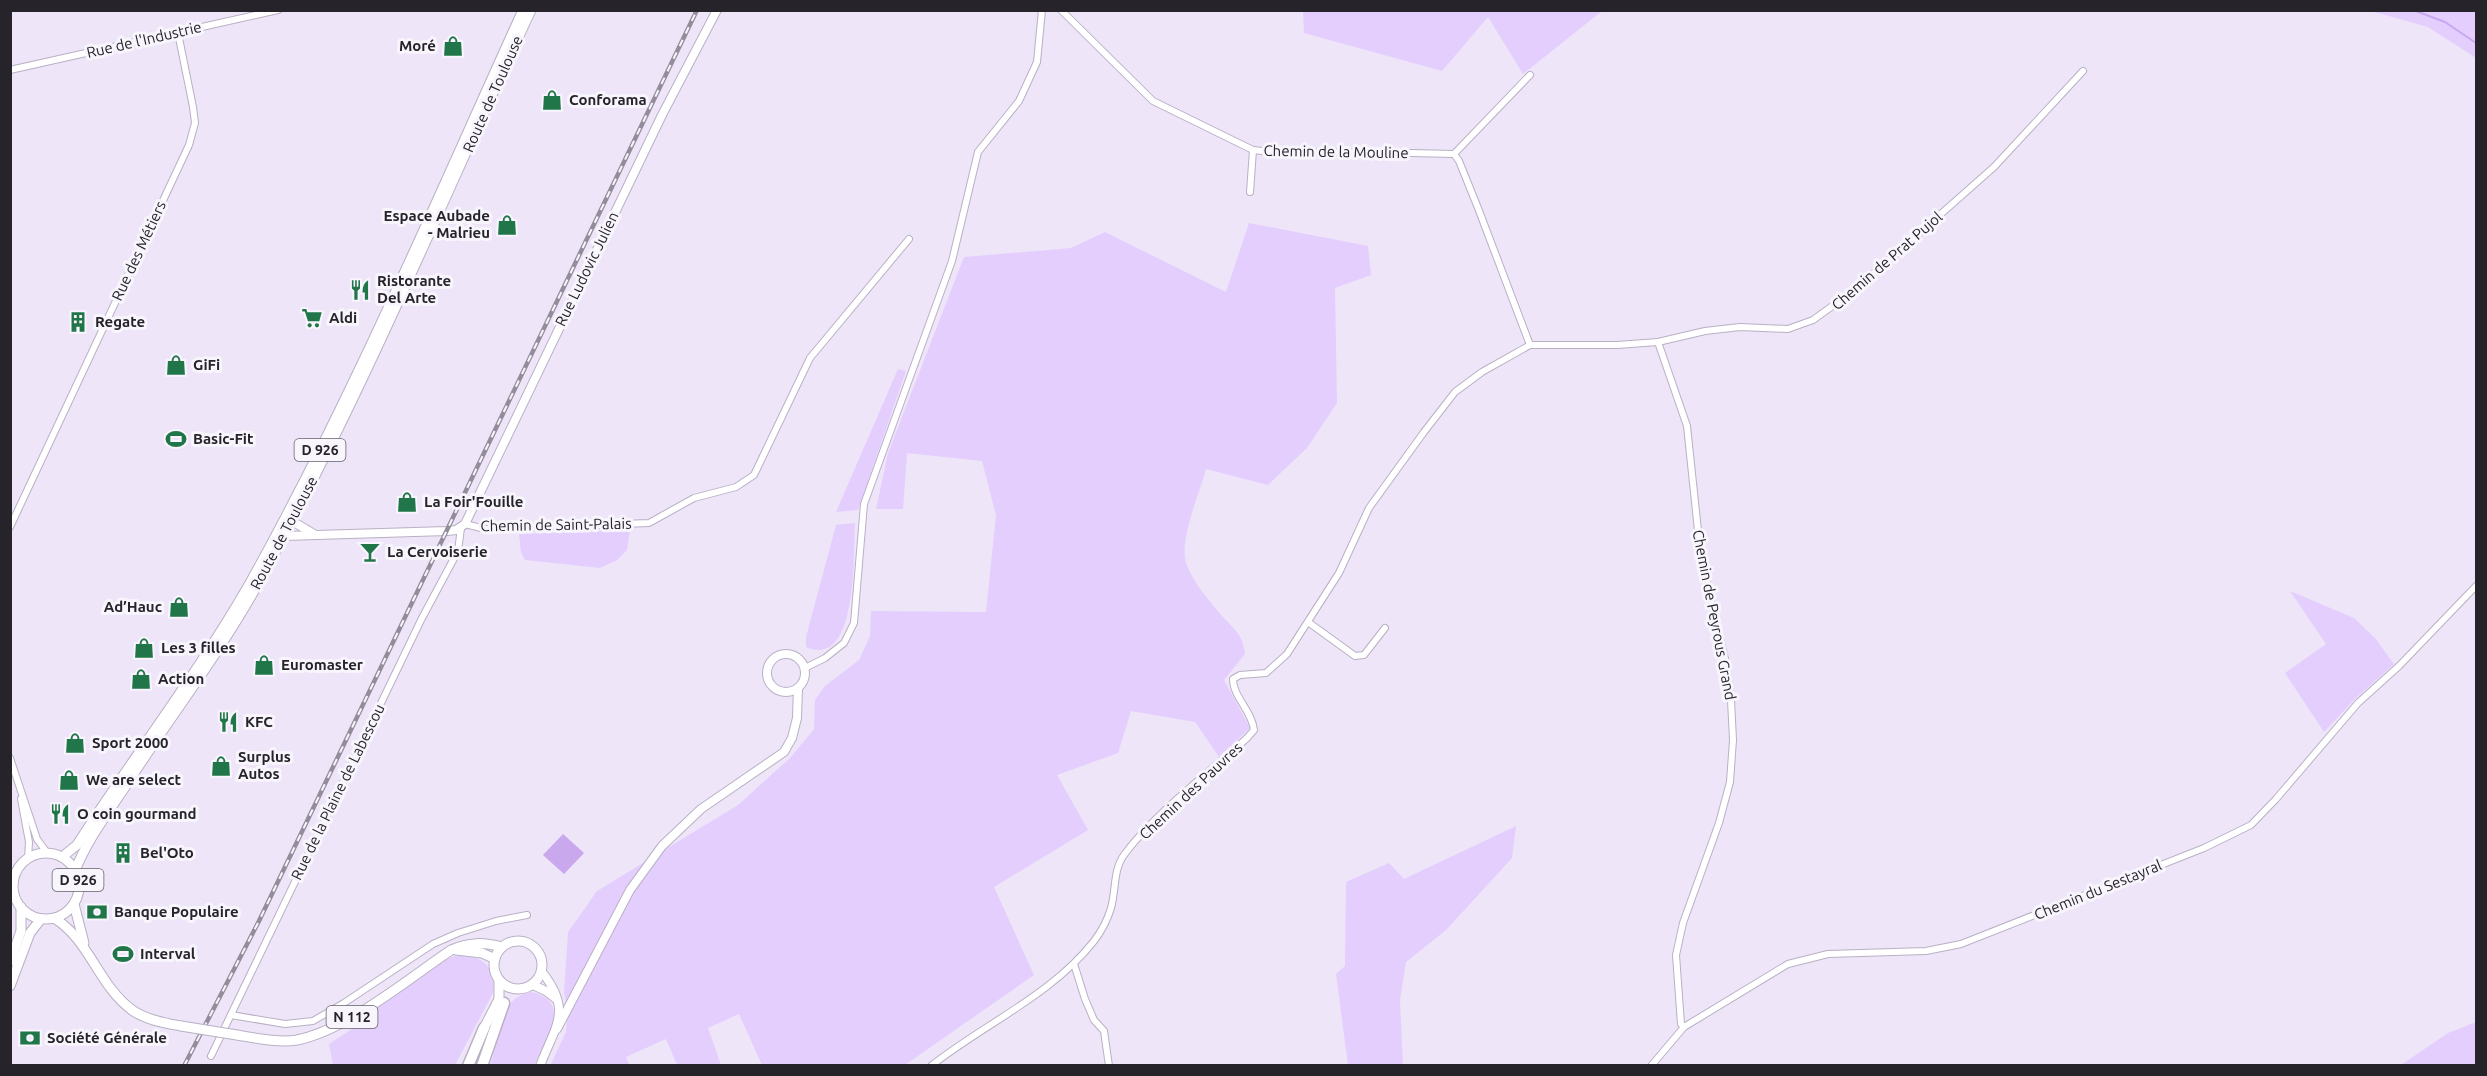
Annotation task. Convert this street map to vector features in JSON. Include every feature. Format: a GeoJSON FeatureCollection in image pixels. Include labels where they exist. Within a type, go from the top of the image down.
{"type":"FeatureCollection","features":[{"type":"Feature","properties":{"kind":"highway"},"geometry":{"type":"LineString","coordinates":[[482,1065],[504,1003]]}},
{"type":"Feature","properties":{"kind":"highway"},"geometry":{"type":"LineString","coordinates":[[468,1065],[484,1028]]}},
{"type":"Feature","properties":{"kind":"main road","name":"D 926"},"geometry":{"type":"LineString","coordinates":[[62,857],[77,846],[224,626],[255,573],[343,404],[523,10]]}},
{"type":"Feature","properties":{"kind":"main road","name":"Route de Toulouse"},"geometry":{"type":"LineString","coordinates":[[75,871],[82,854],[104,818],[161,730],[218,650],[292,521],[349,407],[531,10]]}},
{"type":"Feature","properties":{"kind":"main road","name":"Rue Ludovic Julien"},"geometry":{"type":"LineString","coordinates":[[463,526],[662,115],[717,10]]}},
{"type":"Feature","properties":{"kind":"main road"},"geometry":{"type":"LineString","coordinates":[[292,521],[317,535]]}},
{"type":"Feature","properties":{"kind":"main road"},"geometry":{"type":"LineString","coordinates":[[284,536],[447,531],[463,526]]}},
{"type":"Feature","properties":{"kind":"main road"},"geometry":{"type":"LineString","coordinates":[[789,654],[799,658],[805,668],[804,681],[798,688],[789,692],[778,691],[769,683],[767,673],[769,663],[776,657],[789,654]]}},
{"type":"Feature","properties":{"kind":"main road"},"geometry":{"type":"LineString","coordinates":[[540,1065],[630,890],[662,846],[701,809],[784,752],[792,738],[798,688]]}},
{"type":"Feature","properties":{"kind":"main road"},"geometry":{"type":"LineString","coordinates":[[789,692],[797,711]]}},
{"type":"Feature","properties":{"kind":"main road","name":"D 926"},"geometry":{"type":"LineString","coordinates":[[28,859],[48,854],[62,857],[75,871],[79,890],[74,904],[62,915],[54,918]]}},
{"type":"Feature","properties":{"kind":"main road"},"geometry":{"type":"LineString","coordinates":[[28,859],[17,872],[14,893],[27,913],[41,919],[54,918]]}},
{"type":"Feature","properties":{"kind":"main road","name":"N 112"},"geometry":{"type":"LineString","coordinates":[[74,904],[86,948]]}},
{"type":"Feature","properties":{"kind":"main road"},"geometry":{"type":"LineString","coordinates":[[10,962],[21,931],[21,907]]}},
{"type":"Feature","properties":{"kind":"main road","name":"N 112"},"geometry":{"type":"LineString","coordinates":[[54,918],[67,926],[86,948],[112,992],[133,1011],[156,1021],[181,1026],[237,1035],[294,1040],[340,1025],[451,950],[466,943],[486,943],[502,947]]}},
{"type":"Feature","properties":{"kind":"main road"},"geometry":{"type":"LineString","coordinates":[[10,987],[30,933],[41,919]]}},
{"type":"Feature","properties":{"kind":"main road"},"geometry":{"type":"LineString","coordinates":[[484,1028],[499,999],[495,959],[502,947],[514,941],[531,945],[541,957],[542,972],[552,985],[557,1000],[559,1018],[557,1029]]}},
{"type":"Feature","properties":{"kind":"main road"},"geometry":{"type":"LineString","coordinates":[[451,950],[482,953],[495,959]]}},
{"type":"Feature","properties":{"kind":"main road"},"geometry":{"type":"LineString","coordinates":[[499,981],[514,989],[524,989],[533,985],[542,972]]}},
{"type":"Feature","properties":{"kind":"main road"},"geometry":{"type":"LineString","coordinates":[[533,985],[546,991],[557,1000]]}},
{"type":"Feature","properties":{"kind":"main road"},"geometry":{"type":"LineString","coordinates":[[468,1065],[514,989]]}},
{"type":"Feature","properties":{"kind":"street","name":"Rue de l'Industrie"},"geometry":{"type":"LineString","coordinates":[[10,70],[278,10]]}},
{"type":"Feature","properties":{"kind":"street"},"geometry":{"type":"LineString","coordinates":[[805,668],[825,658],[844,643],[854,623],[864,504],[952,261],[978,152],[1005,120],[1029,84],[1040,52],[1042,10]]}},
{"type":"Feature","properties":{"kind":"street","name":"Chemin de la Mouline"},"geometry":{"type":"LineString","coordinates":[[1061,10],[1153,101],[1253,150],[1280,153],[1424,154],[1447,152],[1454,154]]}},
{"type":"Feature","properties":{"kind":"street","name":"Rue des Métiers"},"geometry":{"type":"LineString","coordinates":[[10,527],[189,145],[195,123],[177,33]]}},
{"type":"Feature","properties":{"kind":"street","name":"Chemin de Prat Pujol"},"geometry":{"type":"LineString","coordinates":[[1530,345],[1617,345],[1658,342],[1704,331],[1740,327],[1788,329],[1822,315],[1856,289],[1994,167],[2082,70]]}},
{"type":"Feature","properties":{"kind":"street"},"geometry":{"type":"LineString","coordinates":[[1530,75],[1454,154],[1471,189],[1530,345]]}},
{"type":"Feature","properties":{"kind":"street"},"geometry":{"type":"LineString","coordinates":[[1250,192],[1253,150]]}},
{"type":"Feature","properties":{"kind":"street","name":"Chemin de Saint-Palais"},"geometry":{"type":"LineString","coordinates":[[463,526],[485,529],[649,523],[694,498],[736,487],[754,475],[810,358],[909,239]]}},
{"type":"Feature","properties":{"kind":"street","name":"Chemin de Peyrous Grand"},"geometry":{"type":"LineString","coordinates":[[1658,342],[1687,426],[1701,559],[1725,660],[1731,700],[1733,740],[1730,782],[1719,823],[1683,923],[1676,955],[1681,1024],[1684,1028]]}},
{"type":"Feature","properties":{"kind":"street","name":"Chemin des Pauvres"},"geometry":{"type":"LineString","coordinates":[[931,1065],[998,1022],[1074,963],[1096,939],[1111,909],[1116,877],[1123,856],[1157,819],[1254,730],[1252,721],[1233,687],[1233,679],[1271,670],[1287,654],[1339,573],[1369,508],[1455,392],[1482,372],[1530,345]]}},
{"type":"Feature","properties":{"kind":"street","name":"Rue de la Plaine de Labescou"},"geometry":{"type":"LineString","coordinates":[[211,1056],[422,618],[458,551],[463,526]]}},
{"type":"Feature","properties":{"kind":"street","name":"Chemin du Sestayral"},"geometry":{"type":"LineString","coordinates":[[1651,1065],[1684,1028],[1788,964],[1828,954],[1926,951],[1960,944],[2204,848],[2251,825],[2358,703],[2398,666],[2476,586]]}},
{"type":"Feature","properties":{"kind":"street"},"geometry":{"type":"LineString","coordinates":[[1308,622],[1355,656],[1360,657],[1385,628]]}},
{"type":"Feature","properties":{"kind":"street"},"geometry":{"type":"LineString","coordinates":[[10,758],[36,835],[48,854]]}},
{"type":"Feature","properties":{"kind":"street"},"geometry":{"type":"LineString","coordinates":[[16,775],[29,842],[28,859]]}},
{"type":"Feature","properties":{"kind":"street"},"geometry":{"type":"LineString","coordinates":[[231,1016],[285,1024],[313,1021],[433,944],[468,930],[527,915]]}},
{"type":"Feature","properties":{"kind":"street"},"geometry":{"type":"LineString","coordinates":[[1074,963],[1094,1020],[1104,1031],[1109,1065]]}},
{"type":"Feature","properties":{"kind":"shaded area"},"geometry":{"type":"Polygon","coordinates":[[[1303,10],[1602,11],[1523,74],[1488,17],[1442,71],[1304,33],[1303,10]]]}},
{"type":"Feature","properties":{"kind":"shaded area"},"geometry":{"type":"Polygon","coordinates":[[[2371,11],[2476,11],[2476,58],[2428,27],[2371,11]]]}},
{"type":"Feature","properties":{"kind":"shaded area"},"geometry":{"type":"Polygon","coordinates":[[[1249,223],[1368,246],[1371,275],[1335,288],[1337,403],[1307,448],[1268,485],[1206,469],[1191,516],[1185,542],[1186,563],[1202,591],[1238,633],[1242,642],[1245,654],[1224,680],[1250,728],[1219,757],[1195,722],[1131,711],[1118,753],[1057,775],[1088,830],[994,887],[1034,975],[905,1065],[762,1065],[739,1014],[708,1028],[721,1065],[677,1065],[666,1039],[626,1057],[629,1065],[550,1066],[566,1032],[568,1012],[564,992],[568,932],[597,891],[738,805],[790,758],[814,729],[815,700],[825,686],[859,660],[870,636],[871,611],[986,612],[996,515],[982,461],[907,453],[903,509],[876,509],[888,453],[964,257],[1071,248],[1105,232],[1226,292],[1249,223]]]}},
{"type":"Feature","properties":{"kind":"shaded area"},"geometry":{"type":"Polygon","coordinates":[[[898,369],[906,371],[858,510],[836,512],[898,369]]]}},
{"type":"Feature","properties":{"kind":"shaded area"},"geometry":{"type":"Polygon","coordinates":[[[855,523],[853,581],[844,625],[836,641],[823,649],[806,647],[806,637],[836,525],[855,523]]]}},
{"type":"Feature","properties":{"kind":"shaded area"},"geometry":{"type":"Polygon","coordinates":[[[630,530],[627,550],[617,560],[600,568],[525,560],[521,552],[519,534],[630,530]]]}},
{"type":"Feature","properties":{"kind":"shaded area"},"geometry":{"type":"Polygon","coordinates":[[[2290,591],[2354,618],[2375,638],[2394,664],[2355,699],[2324,732],[2285,673],[2326,644],[2290,591]]]}},
{"type":"Feature","properties":{"kind":"shaded area"},"geometry":{"type":"Polygon","coordinates":[[[1516,826],[1512,858],[1446,930],[1406,962],[1400,1000],[1403,1065],[1348,1065],[1336,974],[1345,966],[1346,882],[1389,863],[1404,879],[1516,826]]]}},
{"type":"Feature","properties":{"kind":"shaded area"},"geometry":{"type":"Polygon","coordinates":[[[563,834],[584,853],[564,874],[543,855],[563,834]]]}},
{"type":"Feature","properties":{"kind":"shaded area"},"geometry":{"type":"Polygon","coordinates":[[[455,956],[479,959],[489,967],[494,991],[455,1065],[333,1065],[329,1044],[361,1023],[366,1012],[440,962],[455,956]]]}},
{"type":"Feature","properties":{"kind":"shaded area"},"geometry":{"type":"Polygon","coordinates":[[[531,992],[544,997],[551,1004],[554,1013],[550,1034],[534,1065],[490,1066],[500,1032],[498,1030],[509,1005],[523,994],[531,992]]]}},
{"type":"Feature","properties":{"kind":"shaded area"},"geometry":{"type":"Polygon","coordinates":[[[2476,1022],[2476,1065],[2401,1065],[2448,1033],[2476,1022]]]}},
{"type":"Feature","properties":{"kind":"waterway"},"geometry":{"type":"LineString","coordinates":[[2413,10],[2445,22],[2476,43]]}},
{"type":"Feature","properties":{"kind":"railway"},"geometry":{"type":"LineString","coordinates":[[184,1066],[259,921],[697,10]]}},
{"type":"Feature","properties":{"kind":"place","name":"Moré"},"geometry":{"type":"Point","coordinates":[453,46]}},
{"type":"Feature","properties":{"kind":"place","name":"Conforama"},"geometry":{"type":"Point","coordinates":[552,100]}},
{"type":"Feature","properties":{"kind":"place","name":"Espace Aubade - Malrieu"},"geometry":{"type":"Point","coordinates":[507,225]}},
{"type":"Feature","properties":{"kind":"place","name":"Ristorante Del Arte"},"geometry":{"type":"Point","coordinates":[360,290]}},
{"type":"Feature","properties":{"kind":"place","name":"Aldi"},"geometry":{"type":"Point","coordinates":[312,318]}},
{"type":"Feature","properties":{"kind":"place","name":"Regate"},"geometry":{"type":"Point","coordinates":[78,322]}},
{"type":"Feature","properties":{"kind":"place","name":"GiFi"},"geometry":{"type":"Point","coordinates":[176,365]}},
{"type":"Feature","properties":{"kind":"place","name":"Basic-Fit"},"geometry":{"type":"Point","coordinates":[176,439]}},
{"type":"Feature","properties":{"kind":"place","name":"La Foir'Fouille"},"geometry":{"type":"Point","coordinates":[407,502]}},
{"type":"Feature","properties":{"kind":"place","name":"La Cervoiserie"},"geometry":{"type":"Point","coordinates":[370,552]}},
{"type":"Feature","properties":{"kind":"place","name":"Ad’Hauc"},"geometry":{"type":"Point","coordinates":[179,607]}},
{"type":"Feature","properties":{"kind":"place","name":"Les 3 filles"},"geometry":{"type":"Point","coordinates":[144,648]}},
{"type":"Feature","properties":{"kind":"place","name":"Euromaster"},"geometry":{"type":"Point","coordinates":[264,665]}},
{"type":"Feature","properties":{"kind":"place","name":"Action"},"geometry":{"type":"Point","coordinates":[141,679]}},
{"type":"Feature","properties":{"kind":"place","name":"KFC"},"geometry":{"type":"Point","coordinates":[228,722]}},
{"type":"Feature","properties":{"kind":"place","name":"Sport 2000"},"geometry":{"type":"Point","coordinates":[75,743]}},
{"type":"Feature","properties":{"kind":"place","name":"Surplus Autos"},"geometry":{"type":"Point","coordinates":[221,766]}},
{"type":"Feature","properties":{"kind":"place","name":"We are select"},"geometry":{"type":"Point","coordinates":[69,780]}},
{"type":"Feature","properties":{"kind":"place","name":"O coin gourmand"},"geometry":{"type":"Point","coordinates":[60,814]}},
{"type":"Feature","properties":{"kind":"place","name":"Bel'Oto"},"geometry":{"type":"Point","coordinates":[123,853]}},
{"type":"Feature","properties":{"kind":"place","name":"Banque Populaire"},"geometry":{"type":"Point","coordinates":[97,912]}},
{"type":"Feature","properties":{"kind":"place","name":"Interval"},"geometry":{"type":"Point","coordinates":[123,954]}},
{"type":"Feature","properties":{"kind":"place","name":"Société Générale"},"geometry":{"type":"Point","coordinates":[30,1038]}}]}
